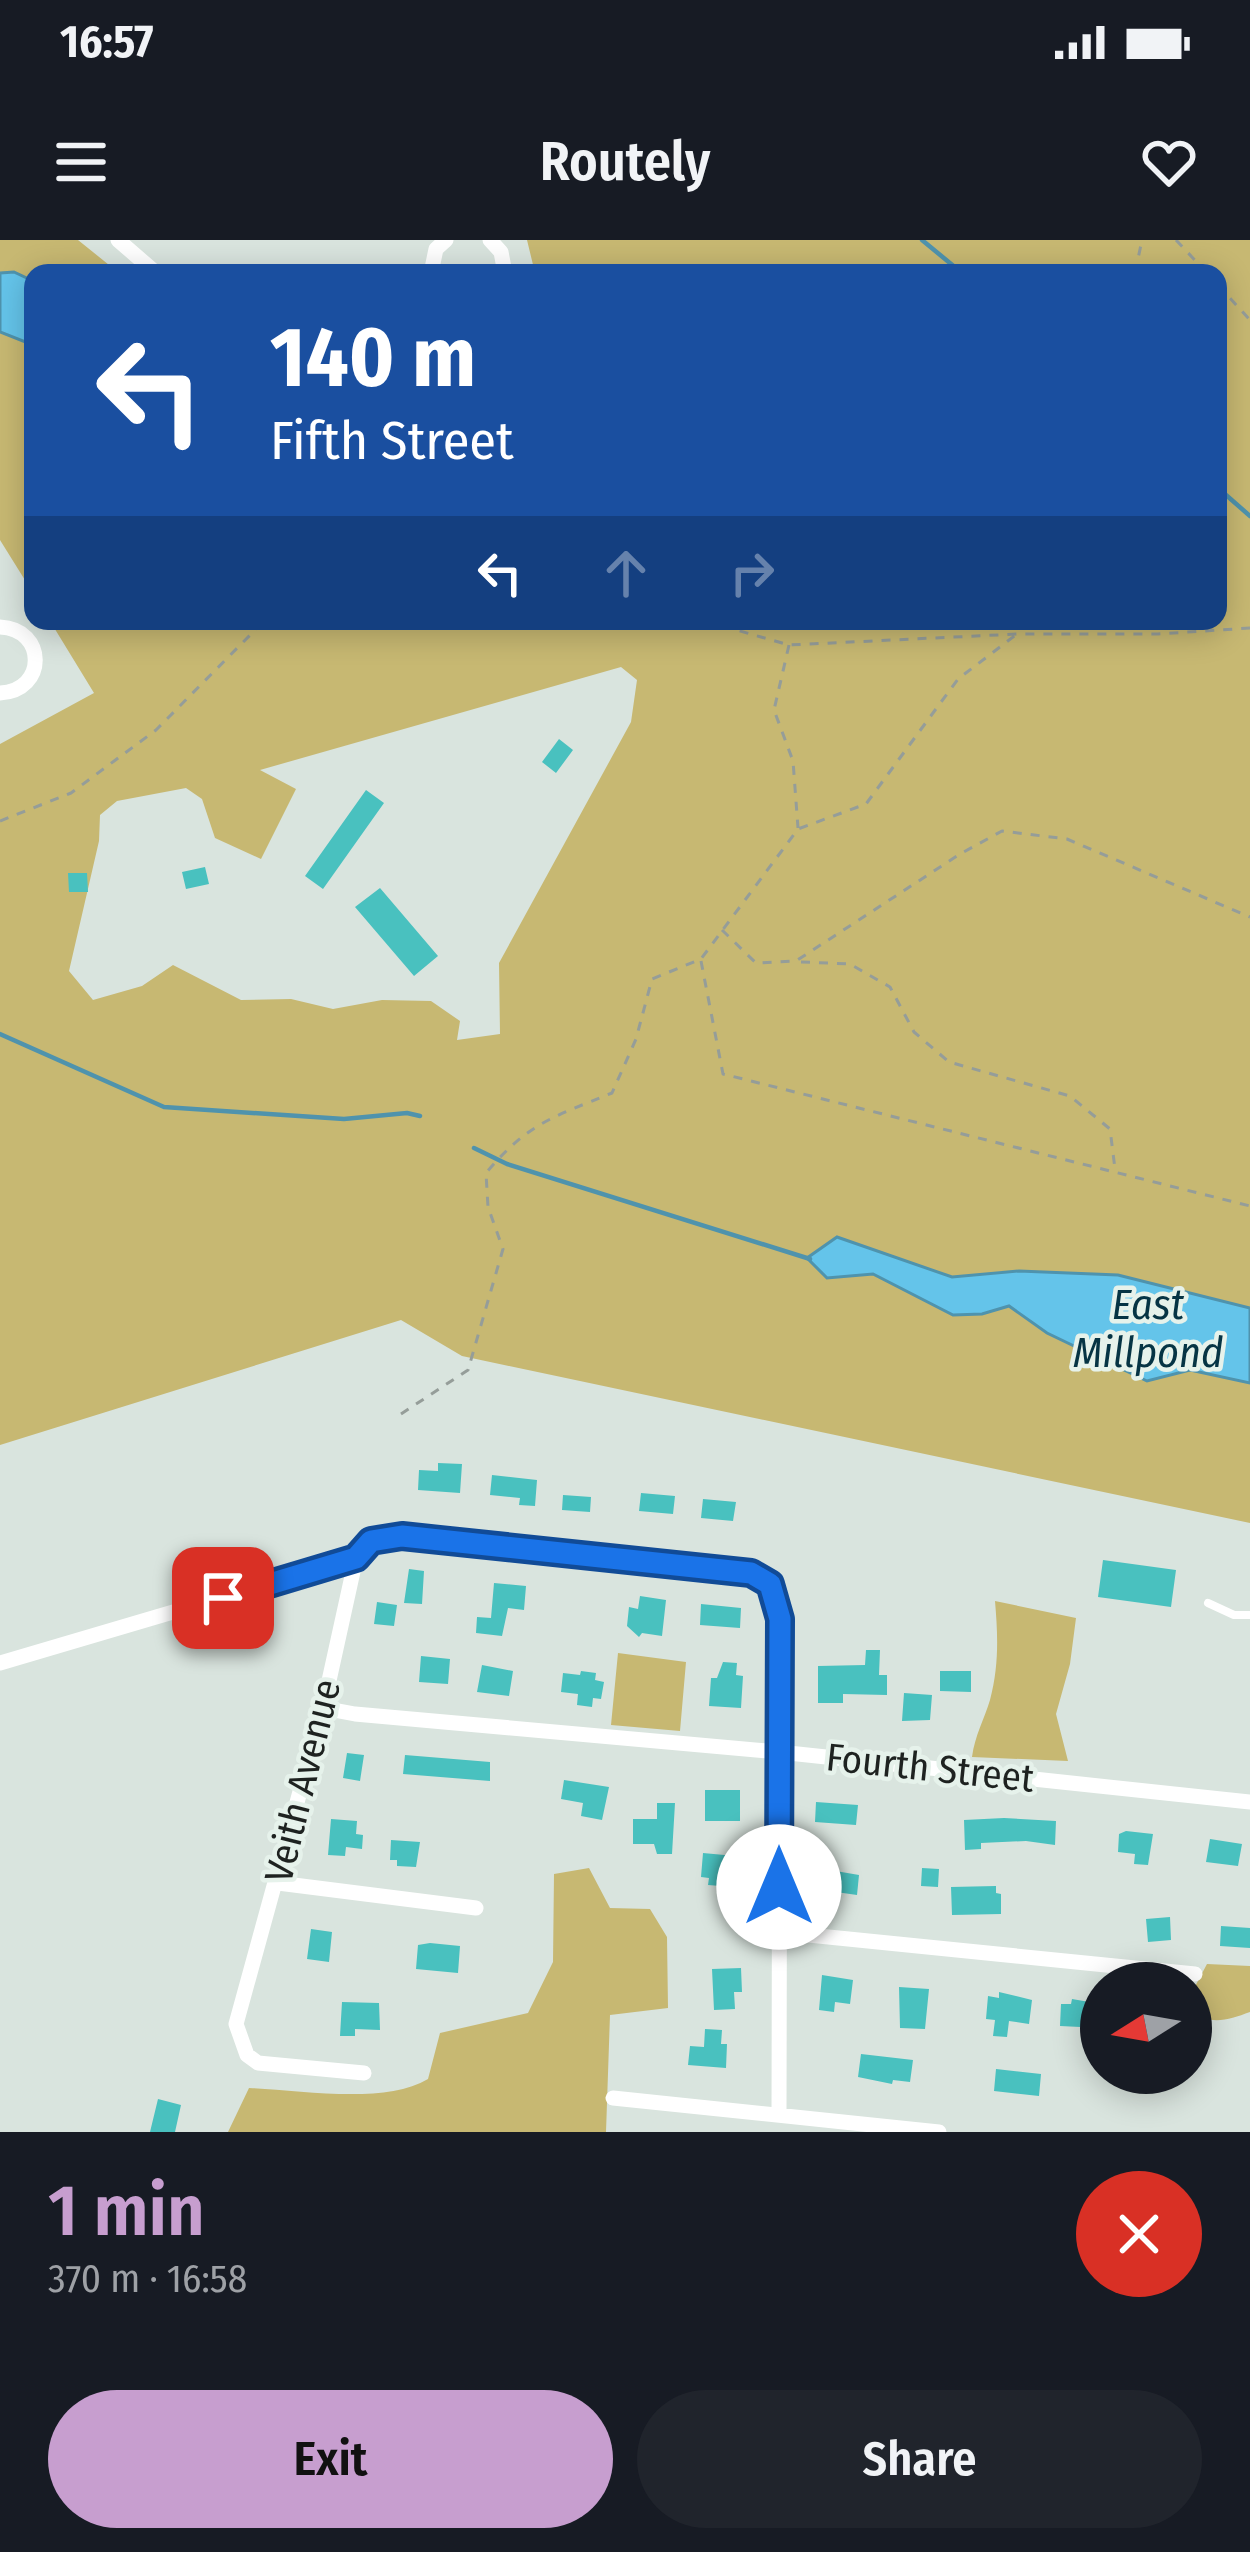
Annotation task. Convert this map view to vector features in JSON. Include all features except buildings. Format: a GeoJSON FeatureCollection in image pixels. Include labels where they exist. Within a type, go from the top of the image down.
{"type":"FeatureCollection","features":[{"type":"Feature","properties":{"kind":"street"},"geometry":{"type":"LineString","coordinates":[[118,240],[146,264]]}},
{"type":"Feature","properties":{"kind":"street"},"geometry":{"type":"LineString","coordinates":[[0,627],[31,640],[37,660],[31,680],[22,688],[0,693]]}},
{"type":"Feature","properties":{"kind":"street","name":"Veith Avenue"},"geometry":{"type":"LineString","coordinates":[[364,2073],[258,2062],[247,2055],[236,2024],[278,1883],[356,1558],[371,1541],[402,1536],[751,1573],[770,1584],[780,1619],[779,1752]]}},
{"type":"Feature","properties":{"kind":"street"},"geometry":{"type":"LineString","coordinates":[[0,1663],[356,1558]]}},
{"type":"Feature","properties":{"kind":"street","name":"Fourth Street"},"geometry":{"type":"LineString","coordinates":[[323,1708],[1250,1802]]}},
{"type":"Feature","properties":{"kind":"street"},"geometry":{"type":"LineString","coordinates":[[779,1752],[779,2116]]}},
{"type":"Feature","properties":{"kind":"street"},"geometry":{"type":"LineString","coordinates":[[278,1883],[476,1908]]}},
{"type":"Feature","properties":{"kind":"street"},"geometry":{"type":"LineString","coordinates":[[779,1932],[1080,1962]]}},
{"type":"Feature","properties":{"kind":"street"},"geometry":{"type":"LineString","coordinates":[[613,2098],[939,2132]]}},
{"type":"Feature","properties":{"kind":"lane"},"geometry":{"type":"LineString","coordinates":[[1208,1603],[1234,1615],[1250,1615]]}},
{"type":"Feature","properties":{"kind":"path"},"geometry":{"type":"LineString","coordinates":[[1176,240],[1199,264]]}},
{"type":"Feature","properties":{"kind":"path"},"geometry":{"type":"LineString","coordinates":[[1227,295],[1250,320]]}},
{"type":"Feature","properties":{"kind":"path"},"geometry":{"type":"LineString","coordinates":[[0,821],[71,794],[155,730],[255,630]]}},
{"type":"Feature","properties":{"kind":"path"},"geometry":{"type":"LineString","coordinates":[[737,630],[790,645],[1219,630]]}},
{"type":"Feature","properties":{"kind":"path"},"geometry":{"type":"LineString","coordinates":[[1016,630],[1017,634]]}},
{"type":"Feature","properties":{"kind":"path"},"geometry":{"type":"LineString","coordinates":[[401,1414],[468,1370],[503,1249],[488,1207],[486,1173],[515,1137],[612,1093],[636,1040],[652,979],[700,959],[798,830],[866,804],[958,679],[1017,634]]}},
{"type":"Feature","properties":{"kind":"path"},"geometry":{"type":"LineString","coordinates":[[790,645],[774,710],[793,761],[798,830]]}},
{"type":"Feature","properties":{"kind":"path"},"geometry":{"type":"LineString","coordinates":[[796,962],[1002,830],[1067,839],[1250,916]]}},
{"type":"Feature","properties":{"kind":"path"},"geometry":{"type":"LineString","coordinates":[[721,929],[756,963],[850,964],[890,987],[914,1032],[949,1062],[1070,1096],[1110,1129],[1115,1171]]}},
{"type":"Feature","properties":{"kind":"path"},"geometry":{"type":"LineString","coordinates":[[700,959],[723,1074],[1250,1206]]}},
{"type":"Feature","properties":{"kind":"shaded area"},"geometry":{"type":"Polygon","coordinates":[[[0,240],[78,240],[108,264],[24,264],[24,277],[0,273],[0,240]]]}},
{"type":"Feature","properties":{"kind":"shaded area"},"geometry":{"type":"Polygon","coordinates":[[[527,240],[1250,240],[1250,1308],[1118,1275],[1019,1271],[952,1277],[837,1237],[827,1278],[873,1274],[953,1315],[982,1314],[1009,1305],[1047,1333],[1146,1381],[1190,1370],[1250,1383],[1250,1523],[462,1356],[401,1320],[0,1445],[0,744],[94,693],[56,630],[1227,630],[1227,264],[533,264],[527,240]],[[621,667],[260,770],[296,789],[261,859],[215,838],[202,799],[186,788],[117,801],[100,815],[99,841],[69,971],[93,1000],[142,986],[173,965],[241,1000],[291,999],[333,1009],[382,1000],[431,1001],[460,1021],[457,1040],[500,1034],[499,963],[631,722],[637,680],[621,667]]]}},
{"type":"Feature","properties":{"kind":"shaded area"},"geometry":{"type":"Polygon","coordinates":[[[0,332],[24,341],[24,579],[0,540],[0,332]]]}},
{"type":"Feature","properties":{"kind":"shaded area"},"geometry":{"type":"Polygon","coordinates":[[[995,1601],[1076,1618],[1056,1714],[1068,1761],[972,1757],[995,1675],[995,1601]]]}},
{"type":"Feature","properties":{"kind":"shaded area"},"geometry":{"type":"Polygon","coordinates":[[[618,1653],[686,1662],[680,1731],[611,1725],[618,1653]]]}},
{"type":"Feature","properties":{"kind":"shaded area"},"geometry":{"type":"Polygon","coordinates":[[[589,1868],[610,1908],[650,1909],[667,1937],[668,2008],[610,2015],[606,2132],[228,2132],[249,2088],[366,2094],[410,2087],[428,2079],[440,2033],[528,2013],[553,1962],[554,1874],[589,1868]]]}},
{"type":"Feature","properties":{"kind":"shaded area"},"geometry":{"type":"Polygon","coordinates":[[[1212,1964],[1250,1966],[1250,2012],[1213,2020],[1212,1964]]]}},
{"type":"Feature","properties":{"kind":"water"},"geometry":{"type":"Polygon","coordinates":[[[0,273],[24,277],[24,341],[0,332],[0,273]]]}},
{"type":"Feature","properties":{"kind":"water","name":"East Millpond"},"geometry":{"type":"Polygon","coordinates":[[[837,1237],[952,1277],[1019,1271],[1118,1275],[1250,1308],[1250,1383],[1190,1370],[1147,1381],[1047,1333],[1009,1306],[982,1314],[953,1315],[873,1274],[827,1278],[807,1258],[837,1237]]]}},
{"type":"Feature","properties":{"kind":"waterway"},"geometry":{"type":"LineString","coordinates":[[922,240],[951,264]]}},
{"type":"Feature","properties":{"kind":"waterway"},"geometry":{"type":"LineString","coordinates":[[1227,496],[1250,516]]}},
{"type":"Feature","properties":{"kind":"waterway"},"geometry":{"type":"LineString","coordinates":[[0,1034],[164,1107],[344,1119],[420,1116]]}},
{"type":"Feature","properties":{"kind":"waterway"},"geometry":{"type":"LineString","coordinates":[[474,1148],[507,1164],[810,1259]]}},
{"type":"Feature","properties":{"kind":"route"},"geometry":{"type":"LineString","coordinates":[[223,1598],[356,1558],[371,1541],[402,1536],[751,1573],[770,1584],[780,1619],[779,1887]]}}]}
